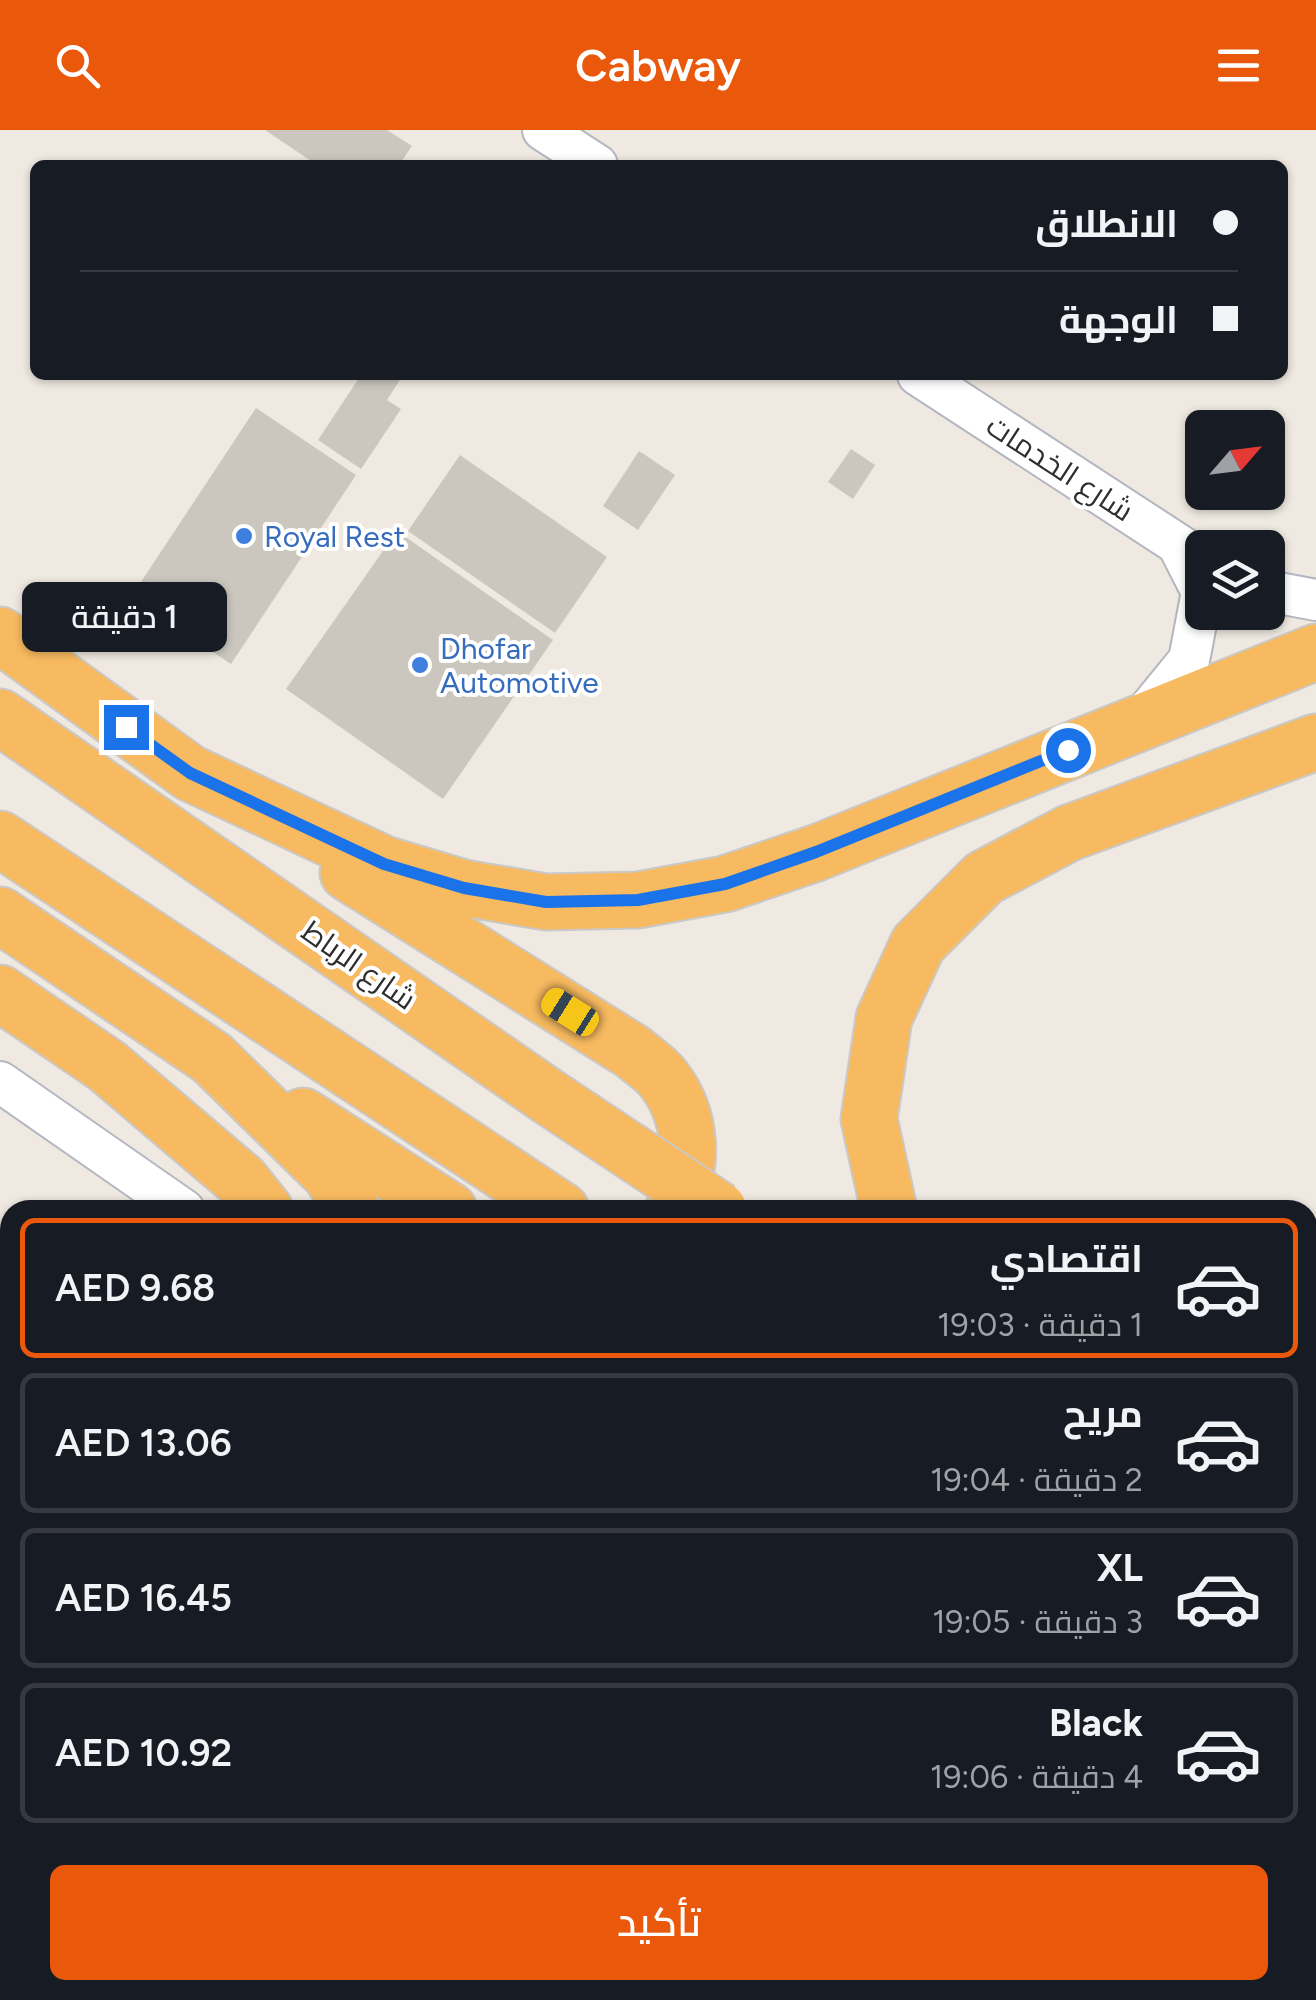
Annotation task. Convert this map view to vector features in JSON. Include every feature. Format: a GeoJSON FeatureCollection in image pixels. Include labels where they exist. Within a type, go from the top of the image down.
{"type":"FeatureCollection","features":[{"type":"Feature","properties":{"kind":"highway"},"geometry":{"type":"LineString","coordinates":[[0,635],[190,773],[633,1052],[662,1076],[681,1110],[689,1147],[685,1185],[678,1200]]}},
{"type":"Feature","properties":{"kind":"highway"},"geometry":{"type":"LineString","coordinates":[[190,773],[384,864],[464,888],[546,902],[638,900],[725,884],[816,852],[1316,652]]}},
{"type":"Feature","properties":{"kind":"highway","name":"شارع الرباط"},"geometry":{"type":"LineString","coordinates":[[0,717],[549,1098],[705,1200]]}},
{"type":"Feature","properties":{"kind":"highway"},"geometry":{"type":"LineString","coordinates":[[886,1200],[868,1119],[884,1018],[918,944],[984,878],[1068,834],[1316,742]]}},
{"type":"Feature","properties":{"kind":"highway"},"geometry":{"type":"LineString","coordinates":[[0,839],[547,1200]]}},
{"type":"Feature","properties":{"kind":"highway"},"geometry":{"type":"LineString","coordinates":[[0,916],[433,1200]]}},
{"type":"Feature","properties":{"kind":"highway"},"geometry":{"type":"LineString","coordinates":[[0,993],[106,1066],[241,1180],[257,1200]]}},
{"type":"Feature","properties":{"kind":"highway"},"geometry":{"type":"LineString","coordinates":[[212,1058],[331,1175],[346,1200]]}},
{"type":"Feature","properties":{"kind":"street"},"geometry":{"type":"LineString","coordinates":[[543,130],[589,160]]}},
{"type":"Feature","properties":{"kind":"street","name":"شارع الخدمات"},"geometry":{"type":"LineString","coordinates":[[926,380],[1185,550]]}},
{"type":"Feature","properties":{"kind":"street"},"geometry":{"type":"LineString","coordinates":[[1285,594],[1316,600]]}},
{"type":"Feature","properties":{"kind":"street"},"geometry":{"type":"LineString","coordinates":[[1140,720],[1189,660],[1195,630]]}},
{"type":"Feature","properties":{"kind":"street"},"geometry":{"type":"LineString","coordinates":[[0,1082],[170,1200]]}},
{"type":"Feature","properties":{"kind":"building"},"geometry":{"type":"Polygon","coordinates":[[[265,130],[387,130],[412,146],[402,160],[310,160],[265,130]]]}},
{"type":"Feature","properties":{"kind":"building"},"geometry":{"type":"Polygon","coordinates":[[[358,380],[400,380],[387,400],[401,409],[361,469],[318,440],[358,380]]]}},
{"type":"Feature","properties":{"kind":"building","name":"Royal Rest"},"geometry":{"type":"Polygon","coordinates":[[[256,408],[356,475],[231,664],[131,597],[256,408]]]}},
{"type":"Feature","properties":{"kind":"building"},"geometry":{"type":"Polygon","coordinates":[[[851,449],[875,465],[853,499],[828,482],[851,449]]]}},
{"type":"Feature","properties":{"kind":"building"},"geometry":{"type":"Polygon","coordinates":[[[639,451],[675,475],[638,530],[603,506],[639,451]]]}},
{"type":"Feature","properties":{"kind":"building"},"geometry":{"type":"Polygon","coordinates":[[[460,455],[607,557],[555,633],[408,531],[460,455]]]}},
{"type":"Feature","properties":{"kind":"building","name":"Dhofar Automotive"},"geometry":{"type":"Polygon","coordinates":[[[397,531],[553,640],[443,799],[286,689],[397,531]]]}},
{"type":"Feature","properties":{"kind":"place","name":"Royal Rest"},"geometry":{"type":"Point","coordinates":[244,536]}},
{"type":"Feature","properties":{"kind":"place","name":"Dhofar Automotive"},"geometry":{"type":"Point","coordinates":[420,665]}},
{"type":"Feature","properties":{"kind":"route"},"geometry":{"type":"LineString","coordinates":[[126,727],[190,773],[384,864],[464,888],[546,902],[638,900],[725,884],[816,852],[1068,750]]}}]}
